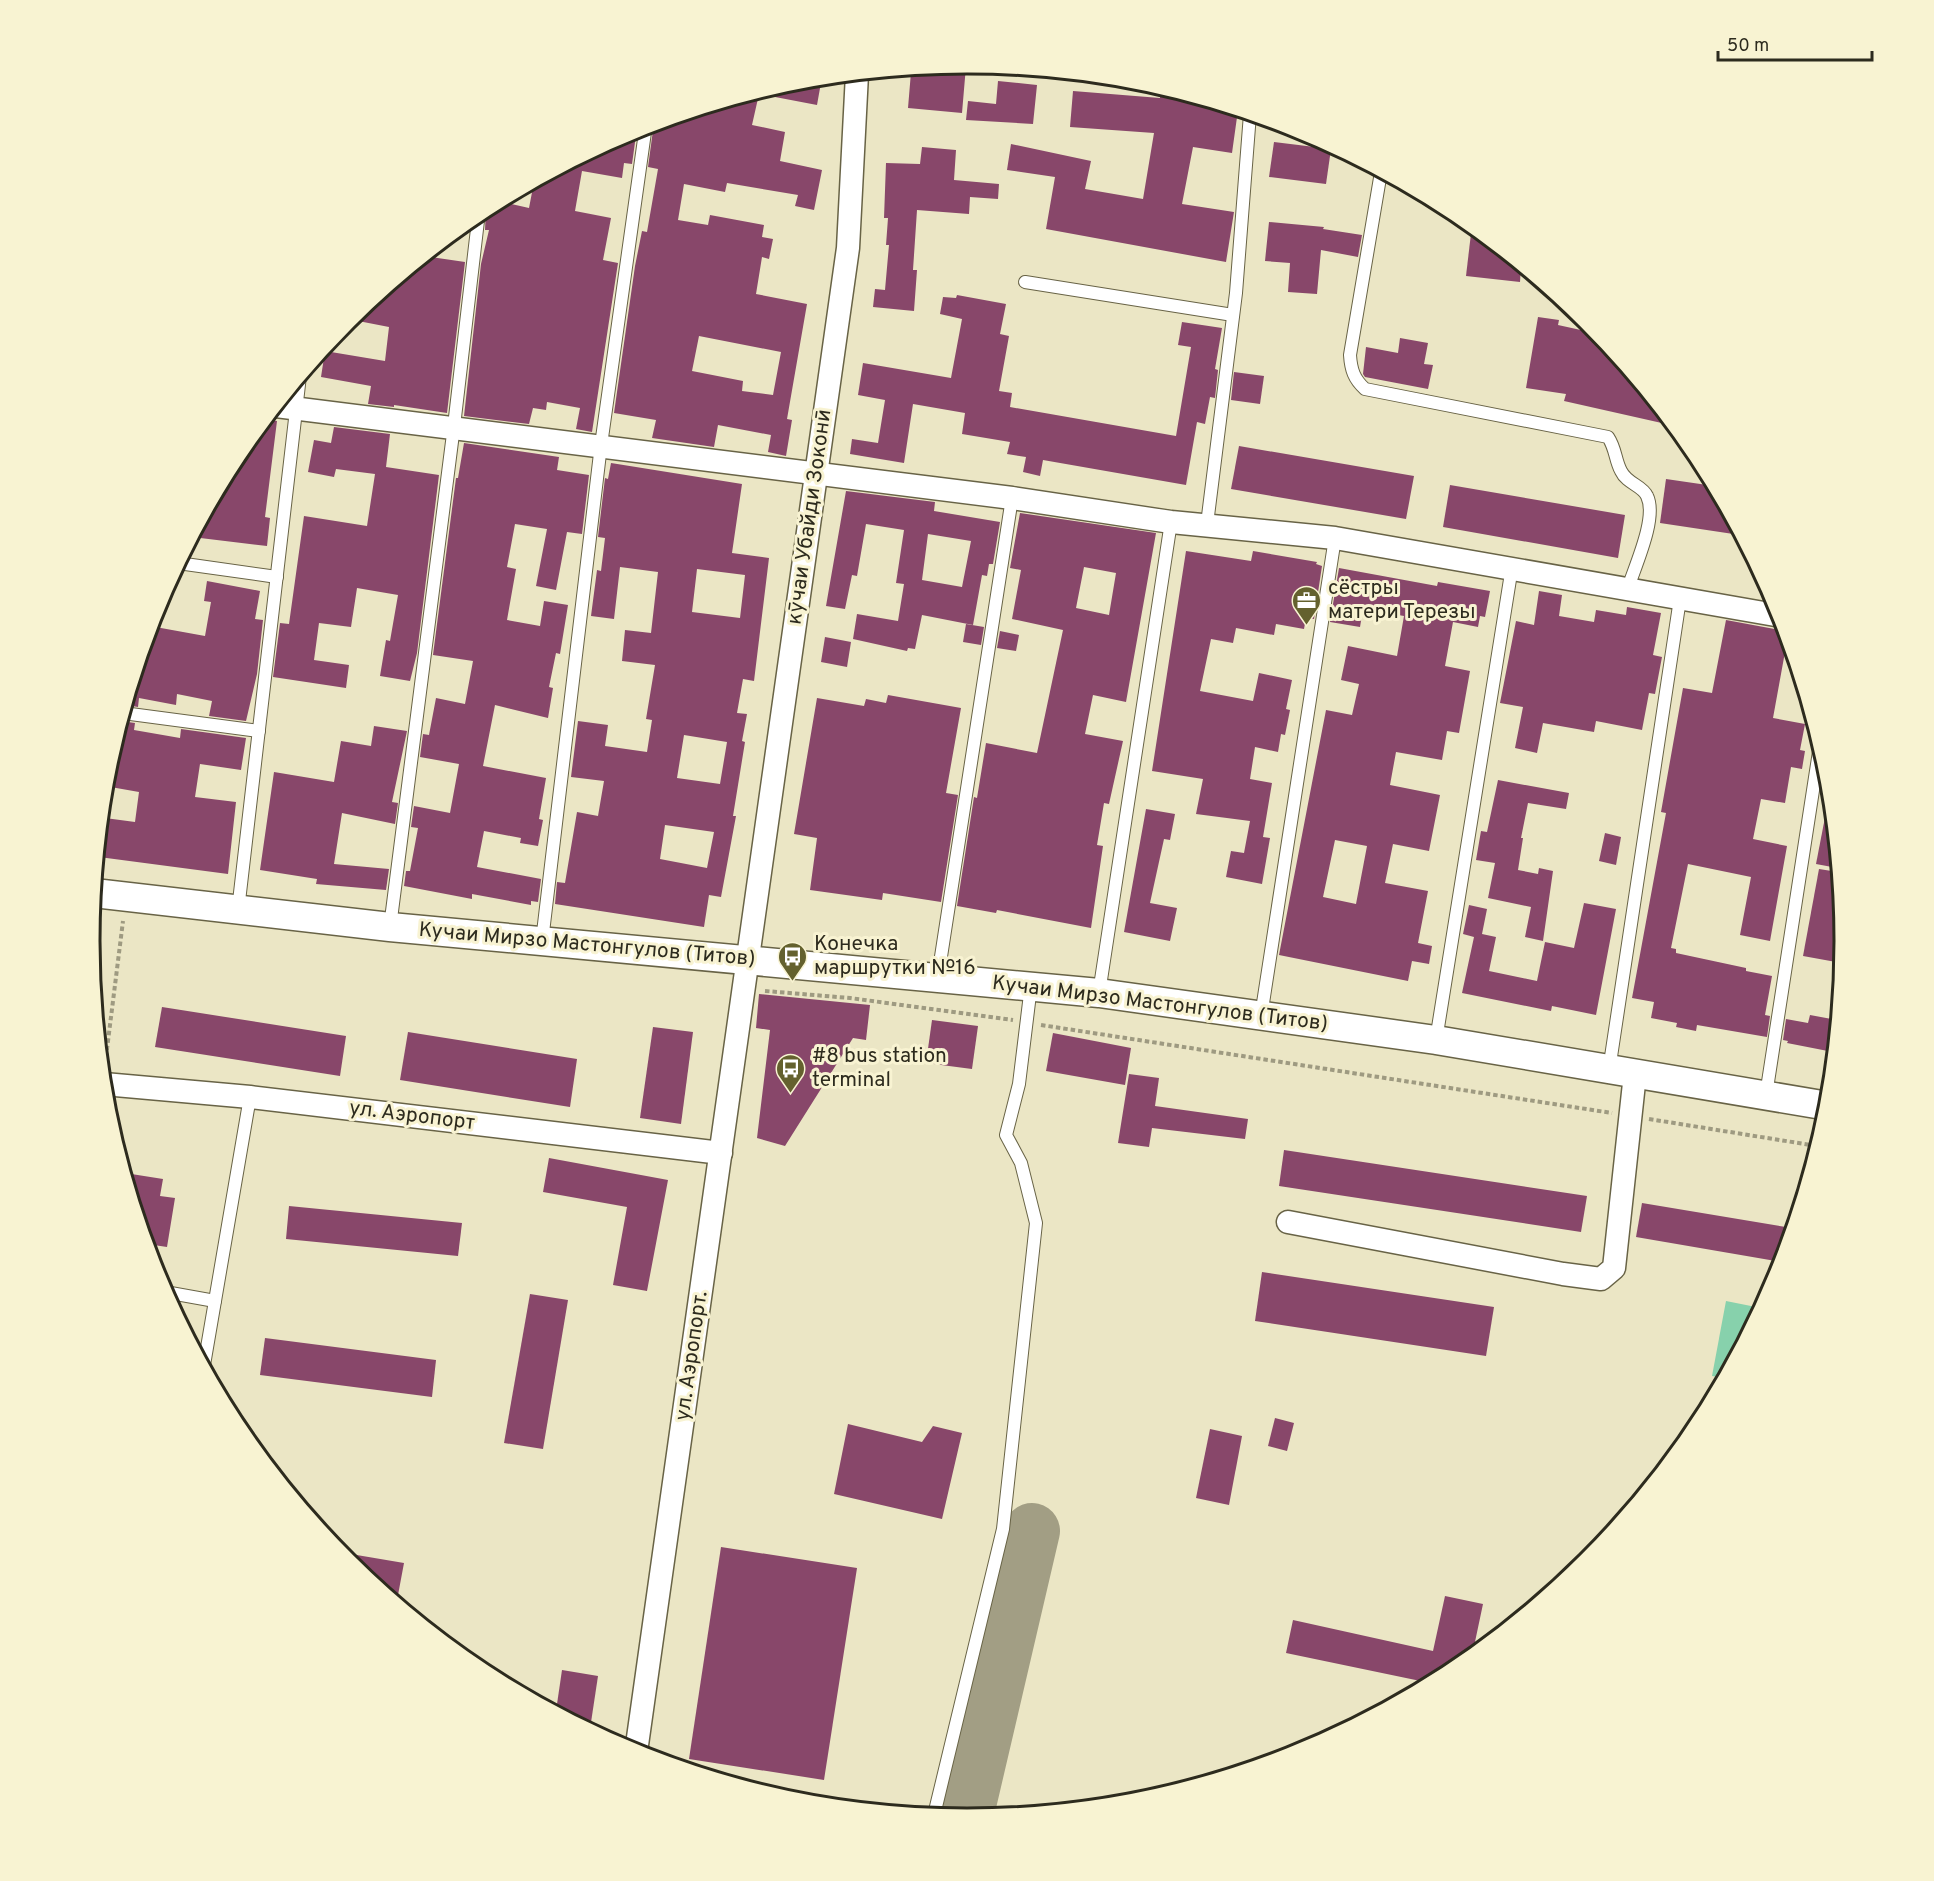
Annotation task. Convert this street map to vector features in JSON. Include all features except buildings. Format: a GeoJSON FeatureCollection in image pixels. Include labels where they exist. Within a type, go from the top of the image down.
{"type":"FeatureCollection","features":[{"type":"Feature","properties":{"kind":"street","name":"кӯчаи Убайди Зоконӣ"},"geometry":{"type":"LineString","coordinates":[[747,959],[848,248],[857,81]]}},
{"type":"Feature","properties":{"kind":"street"},"geometry":{"type":"LineString","coordinates":[[287,407],[454,426],[1012,498],[1171,522],[1335,538],[1512,567],[1627,591],[1770,614]]}},
{"type":"Feature","properties":{"kind":"street","name":"Кучаи Мирзо Мастонгулов (Титов)"},"geometry":{"type":"LineString","coordinates":[[102,894],[390,927],[938,976],[1099,993],[1436,1040],[1818,1104]]}},
{"type":"Feature","properties":{"kind":"street","name":"ул. Аэропорт."},"geometry":{"type":"LineString","coordinates":[[637,1743],[747,959]]}},
{"type":"Feature","properties":{"kind":"street"},"geometry":{"type":"LineString","coordinates":[[1288,1222],[1563,1274],[1601,1279],[1614,1268],[1630,1116],[1622,1072]]}},
{"type":"Feature","properties":{"kind":"street","name":"ул. Аэропорт"},"geometry":{"type":"LineString","coordinates":[[111,1078],[250,1097],[721,1153]]}},
{"type":"Feature","properties":{"kind":"lane"},"geometry":{"type":"LineString","coordinates":[[1207,524],[1233,315],[1249,121]]}},
{"type":"Feature","properties":{"kind":"lane"},"geometry":{"type":"LineString","coordinates":[[542,940],[602,445],[645,136]]}},
{"type":"Feature","properties":{"kind":"lane"},"geometry":{"type":"LineString","coordinates":[[1380,179],[1350,356],[1351,370],[1356,381],[1365,389],[1608,437],[1616,448],[1628,482],[1643,490],[1651,507],[1650,521],[1627,591]]}},
{"type":"Feature","properties":{"kind":"lane"},"geometry":{"type":"LineString","coordinates":[[390,927],[477,225]]}},
{"type":"Feature","properties":{"kind":"lane"},"geometry":{"type":"LineString","coordinates":[[1025,282],[1233,315]]}},
{"type":"Feature","properties":{"kind":"lane"},"geometry":{"type":"LineString","coordinates":[[238,911],[277,577],[287,407]]}},
{"type":"Feature","properties":{"kind":"lane"},"geometry":{"type":"LineString","coordinates":[[938,976],[1012,498]]}},
{"type":"Feature","properties":{"kind":"lane"},"geometry":{"type":"LineString","coordinates":[[1099,993],[1171,522]]}},
{"type":"Feature","properties":{"kind":"lane"},"geometry":{"type":"LineString","coordinates":[[1262,1016],[1335,538]]}},
{"type":"Feature","properties":{"kind":"lane"},"geometry":{"type":"LineString","coordinates":[[186,564],[277,577]]}},
{"type":"Feature","properties":{"kind":"lane"},"geometry":{"type":"LineString","coordinates":[[1436,1040],[1512,567]]}},
{"type":"Feature","properties":{"kind":"lane"},"geometry":{"type":"LineString","coordinates":[[1622,1072],[1680,599]]}},
{"type":"Feature","properties":{"kind":"lane"},"geometry":{"type":"LineString","coordinates":[[131,714],[259,731]]}},
{"type":"Feature","properties":{"kind":"lane"},"geometry":{"type":"LineString","coordinates":[[1766,1095],[1816,768]]}},
{"type":"Feature","properties":{"kind":"lane"},"geometry":{"type":"LineString","coordinates":[[936,1807],[1003,1529],[1036,1223],[1021,1163],[1006,1136],[1019,1084],[1031,986]]}},
{"type":"Feature","properties":{"kind":"lane"},"geometry":{"type":"LineString","coordinates":[[206,1355],[250,1097]]}},
{"type":"Feature","properties":{"kind":"lane"},"geometry":{"type":"LineString","coordinates":[[176,1294],[215,1300]]}},
{"type":"Feature","properties":{"kind":"path"},"geometry":{"type":"LineString","coordinates":[[107,1053],[126,897]]}},
{"type":"Feature","properties":{"kind":"path"},"geometry":{"type":"LineString","coordinates":[[759,991],[850,998],[1027,1022],[1809,1145]]}},
{"type":"Feature","properties":{"kind":"green space"},"geometry":{"type":"Polygon","coordinates":[[[1726,1301],[1753,1306],[1718,1374],[1716,1377],[1712,1376],[1726,1301]]]}},
{"type":"Feature","properties":{"kind":"taxiway"},"geometry":{"type":"LineString","coordinates":[[967,1808],[1032,1531]]}},
{"type":"Feature","properties":{"kind":"place","name":"сёстры матери Терезы"},"geometry":{"type":"Point","coordinates":[1307,626]}},
{"type":"Feature","properties":{"kind":"place","name":"Конечка маршрутки №16"},"geometry":{"type":"Point","coordinates":[793,982]}},
{"type":"Feature","properties":{"kind":"place","name":"#8 bus station terminal"},"geometry":{"type":"Point","coordinates":[791,1094]}}]}
